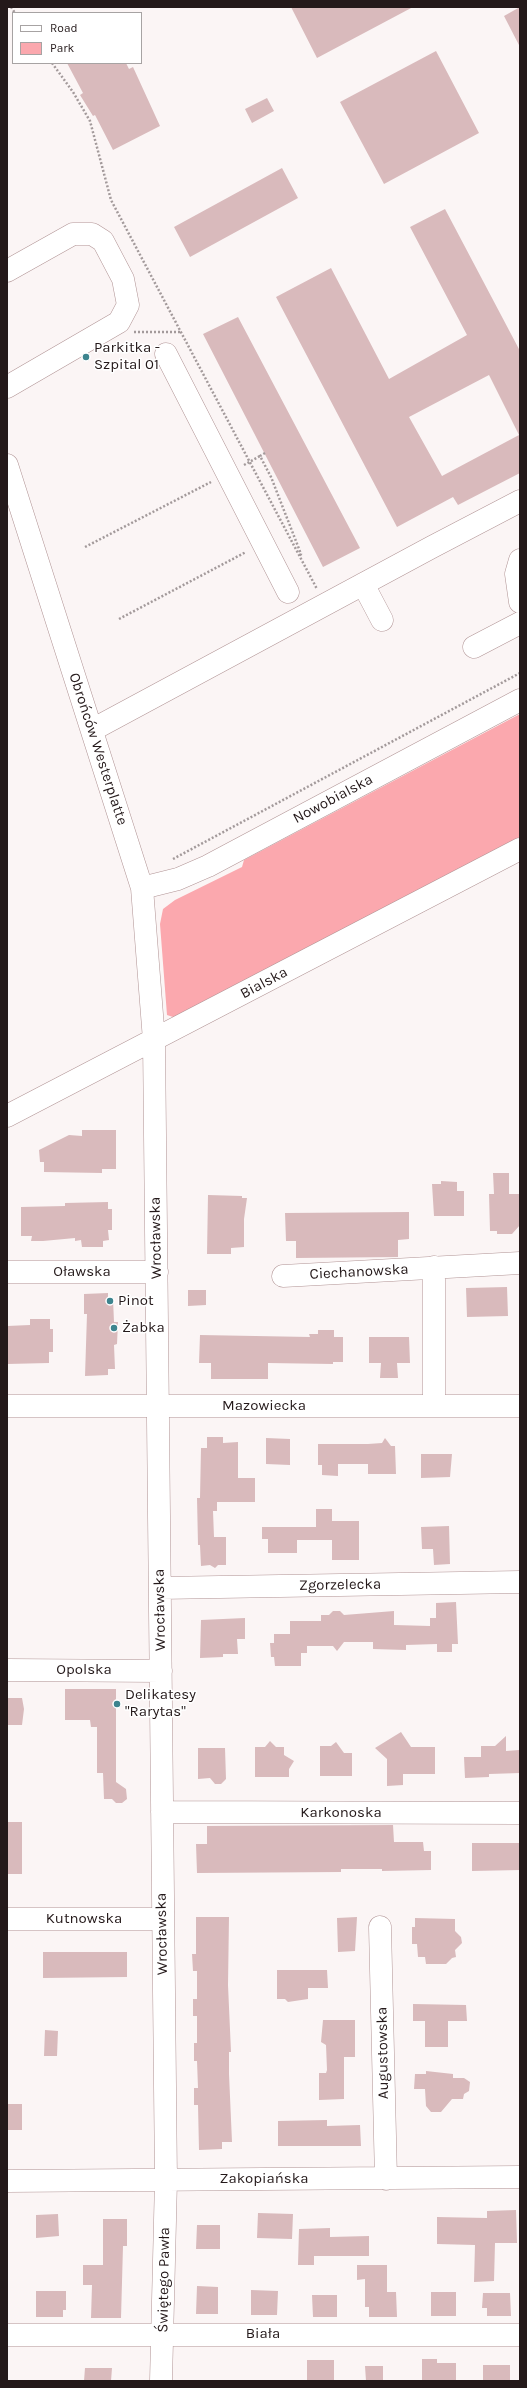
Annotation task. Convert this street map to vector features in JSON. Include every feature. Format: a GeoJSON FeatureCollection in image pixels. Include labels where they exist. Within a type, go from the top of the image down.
{"type":"FeatureCollection","features":[{"type":"Feature","properties":{"kind":"street"},"geometry":{"type":"LineString","coordinates":[[7,271],[73,234],[92,234],[103,241],[123,279],[128,306],[119,322],[7,387]]}},
{"type":"Feature","properties":{"kind":"street"},"geometry":{"type":"LineString","coordinates":[[166,354],[228,472],[301,618]]}},
{"type":"Feature","properties":{"kind":"street","name":"Obrońców Westerplatte"},"geometry":{"type":"LineString","coordinates":[[7,464],[142,888],[154,1040]]}},
{"type":"Feature","properties":{"kind":"street"},"geometry":{"type":"LineString","coordinates":[[92,730],[520,501]]}},
{"type":"Feature","properties":{"kind":"street"},"geometry":{"type":"LineString","coordinates":[[520,560],[516,574],[520,602]]}},
{"type":"Feature","properties":{"kind":"street"},"geometry":{"type":"LineString","coordinates":[[363,584],[382,620]]}},
{"type":"Feature","properties":{"kind":"street"},"geometry":{"type":"LineString","coordinates":[[474,647],[520,623]]}},
{"type":"Feature","properties":{"kind":"street","name":"Nowobialska"},"geometry":{"type":"LineString","coordinates":[[142,888],[178,879],[208,866],[520,700]]}},
{"type":"Feature","properties":{"kind":"street","name":"Bialska"},"geometry":{"type":"LineString","coordinates":[[7,1116],[520,849]]}},
{"type":"Feature","properties":{"kind":"street","name":"Wrocławska"},"geometry":{"type":"LineString","coordinates":[[154,1040],[161,1671],[162,1919],[166,2180]]}},
{"type":"Feature","properties":{"kind":"street","name":"Ciechanowska"},"geometry":{"type":"LineString","coordinates":[[283,1276],[520,1263]]}},
{"type":"Feature","properties":{"kind":"street"},"geometry":{"type":"LineString","coordinates":[[434,1268],[434,1405]]}},
{"type":"Feature","properties":{"kind":"street","name":"Oławska"},"geometry":{"type":"LineString","coordinates":[[7,1272],[157,1272]]}},
{"type":"Feature","properties":{"kind":"street","name":"Mazowiecka"},"geometry":{"type":"LineString","coordinates":[[7,1406],[520,1406]]}},
{"type":"Feature","properties":{"kind":"street","name":"Zgorzelecka"},"geometry":{"type":"LineString","coordinates":[[160,1588],[520,1582]]}},
{"type":"Feature","properties":{"kind":"street","name":"Opolska"},"geometry":{"type":"LineString","coordinates":[[7,1670],[161,1671]]}},
{"type":"Feature","properties":{"kind":"street","name":"Karkonoska"},"geometry":{"type":"LineString","coordinates":[[162,1812],[520,1813]]}},
{"type":"Feature","properties":{"kind":"street","name":"Kutnowska"},"geometry":{"type":"LineString","coordinates":[[7,1919],[162,1919]]}},
{"type":"Feature","properties":{"kind":"street","name":"Augustowska"},"geometry":{"type":"LineString","coordinates":[[380,1927],[386,2179]]}},
{"type":"Feature","properties":{"kind":"street","name":"Zakopiańska"},"geometry":{"type":"LineString","coordinates":[[7,2181],[520,2177]]}},
{"type":"Feature","properties":{"kind":"street","name":"Świętego Pawła"},"geometry":{"type":"LineString","coordinates":[[162,2381],[166,2180]]}},
{"type":"Feature","properties":{"kind":"street","name":"Biała"},"geometry":{"type":"LineString","coordinates":[[7,2335],[520,2335]]}},
{"type":"Feature","properties":{"kind":"path"},"geometry":{"type":"LineString","coordinates":[[53,64],[73,92],[90,121],[111,200],[325,605]]}},
{"type":"Feature","properties":{"kind":"path"},"geometry":{"type":"LineString","coordinates":[[85,547],[265,453]]}},
{"type":"Feature","properties":{"kind":"path"},"geometry":{"type":"LineString","coordinates":[[260,456],[271,477],[302,554],[299,556]]}},
{"type":"Feature","properties":{"kind":"path"},"geometry":{"type":"LineString","coordinates":[[119,619],[263,543]]}},
{"type":"Feature","properties":{"kind":"path"},"geometry":{"type":"LineString","coordinates":[[171,860],[520,673]]}},
{"type":"Feature","properties":{"kind":"green space"},"geometry":{"type":"Polygon","coordinates":[[[520,714],[520,837],[176,1018],[167,1015],[160,924],[163,909],[175,900],[242,867],[244,860],[520,714]]]}},
{"type":"Feature","properties":{"kind":"building"},"geometry":{"type":"Polygon","coordinates":[[[291,7],[413,7],[317,58],[291,7]]]}},
{"type":"Feature","properties":{"kind":"building"},"geometry":{"type":"Polygon","coordinates":[[[520,7],[520,47],[504,16],[520,7]]]}},
{"type":"Feature","properties":{"kind":"building"},"geometry":{"type":"Polygon","coordinates":[[[436,51],[479,133],[384,184],[340,102],[436,51]]]}},
{"type":"Feature","properties":{"kind":"building"},"geometry":{"type":"Polygon","coordinates":[[[68,64],[126,64],[129,69],[133,67],[160,126],[113,150],[95,115],[93,116],[80,95],[83,93],[68,64]]]}},
{"type":"Feature","properties":{"kind":"building"},"geometry":{"type":"Polygon","coordinates":[[[267,98],[274,111],[252,123],[245,109],[267,98]]]}},
{"type":"Feature","properties":{"kind":"building"},"geometry":{"type":"Polygon","coordinates":[[[282,168],[298,198],[190,257],[174,227],[282,168]]]}},
{"type":"Feature","properties":{"kind":"building"},"geometry":{"type":"Polygon","coordinates":[[[445,209],[520,351],[520,473],[458,505],[453,497],[397,527],[276,297],[331,268],[389,379],[467,335],[410,227],[445,209]],[[489,375],[409,417],[442,476],[519,435],[489,375]]]}},
{"type":"Feature","properties":{"kind":"building"},"geometry":{"type":"Polygon","coordinates":[[[238,317],[360,548],[323,567],[203,334],[238,317]]]}},
{"type":"Feature","properties":{"kind":"building"},"geometry":{"type":"Polygon","coordinates":[[[82,1130],[116,1130],[116,1169],[102,1169],[102,1173],[44,1172],[44,1162],[40,1162],[39,1150],[69,1135],[82,1136],[82,1130]]]}},
{"type":"Feature","properties":{"kind":"building"},"geometry":{"type":"Polygon","coordinates":[[[493,1173],[509,1173],[509,1194],[519,1194],[520,1225],[512,1234],[497,1234],[497,1231],[490,1231],[489,1194],[494,1194],[493,1173]]]}},
{"type":"Feature","properties":{"kind":"building"},"geometry":{"type":"Polygon","coordinates":[[[441,1181],[457,1182],[457,1191],[464,1191],[464,1216],[434,1216],[432,1184],[441,1184],[441,1181]]]}},
{"type":"Feature","properties":{"kind":"building"},"geometry":{"type":"Polygon","coordinates":[[[208,1195],[242,1196],[242,1198],[247,1198],[244,1219],[244,1247],[231,1248],[231,1254],[207,1254],[208,1195]]]}},
{"type":"Feature","properties":{"kind":"building"},"geometry":{"type":"Polygon","coordinates":[[[108,1202],[108,1209],[112,1209],[112,1230],[108,1230],[109,1240],[103,1241],[103,1247],[82,1247],[81,1240],[75,1241],[75,1238],[31,1241],[32,1236],[21,1236],[21,1207],[65,1206],[65,1203],[108,1202]]]}},
{"type":"Feature","properties":{"kind":"building"},"geometry":{"type":"Polygon","coordinates":[[[409,1212],[409,1239],[398,1240],[398,1257],[296,1258],[296,1241],[286,1241],[285,1213],[409,1212]]]}},
{"type":"Feature","properties":{"kind":"building"},"geometry":{"type":"Polygon","coordinates":[[[507,1287],[508,1316],[467,1317],[466,1288],[507,1287]]]}},
{"type":"Feature","properties":{"kind":"building"},"geometry":{"type":"Polygon","coordinates":[[[188,1290],[206,1290],[206,1305],[188,1306],[188,1290]]]}},
{"type":"Feature","properties":{"kind":"building"},"geometry":{"type":"Polygon","coordinates":[[[108,1293],[108,1299],[113,1299],[114,1322],[118,1322],[117,1344],[114,1345],[115,1369],[108,1369],[108,1375],[85,1376],[87,1314],[84,1314],[84,1294],[108,1293]]]}},
{"type":"Feature","properties":{"kind":"building"},"geometry":{"type":"Polygon","coordinates":[[[30,1319],[50,1319],[50,1329],[53,1329],[53,1352],[49,1352],[49,1363],[7,1364],[7,1326],[30,1325],[30,1319]]]}},
{"type":"Feature","properties":{"kind":"building"},"geometry":{"type":"Polygon","coordinates":[[[318,1330],[334,1330],[334,1337],[343,1337],[343,1362],[333,1362],[333,1364],[268,1363],[268,1379],[211,1379],[211,1363],[199,1363],[200,1335],[310,1337],[309,1334],[318,1334],[318,1330]]]}},
{"type":"Feature","properties":{"kind":"building"},"geometry":{"type":"Polygon","coordinates":[[[369,1337],[409,1337],[410,1363],[397,1363],[398,1378],[380,1378],[381,1363],[369,1363],[369,1337]]]}},
{"type":"Feature","properties":{"kind":"building"},"geometry":{"type":"Polygon","coordinates":[[[207,1437],[223,1437],[223,1443],[238,1442],[238,1478],[255,1478],[255,1502],[217,1502],[217,1511],[213,1511],[214,1537],[226,1537],[226,1565],[218,1565],[215,1568],[210,1565],[201,1566],[200,1545],[198,1545],[197,1498],[200,1498],[201,1448],[207,1448],[207,1437]]]}},
{"type":"Feature","properties":{"kind":"building"},"geometry":{"type":"Polygon","coordinates":[[[266,1438],[290,1439],[290,1465],[266,1464],[266,1438]]]}},
{"type":"Feature","properties":{"kind":"building"},"geometry":{"type":"Polygon","coordinates":[[[385,1438],[391,1446],[395,1446],[396,1474],[368,1474],[368,1464],[338,1464],[338,1476],[322,1475],[322,1465],[318,1465],[318,1444],[382,1443],[385,1438]]]}},
{"type":"Feature","properties":{"kind":"building"},"geometry":{"type":"Polygon","coordinates":[[[421,1454],[452,1454],[450,1477],[421,1478],[421,1454]]]}},
{"type":"Feature","properties":{"kind":"building"},"geometry":{"type":"Polygon","coordinates":[[[316,1509],[332,1509],[332,1521],[359,1521],[359,1560],[332,1560],[332,1540],[297,1540],[297,1553],[268,1553],[268,1539],[262,1539],[262,1527],[316,1527],[316,1509]]]}},
{"type":"Feature","properties":{"kind":"building"},"geometry":{"type":"Polygon","coordinates":[[[449,1526],[450,1564],[434,1565],[433,1549],[422,1549],[421,1527],[449,1526]]]}},
{"type":"Feature","properties":{"kind":"building"},"geometry":{"type":"Polygon","coordinates":[[[456,1602],[458,1644],[452,1644],[452,1652],[437,1652],[437,1644],[406,1645],[406,1650],[373,1649],[373,1642],[344,1642],[337,1651],[333,1646],[307,1646],[307,1653],[301,1653],[301,1666],[275,1666],[274,1657],[271,1657],[270,1643],[274,1643],[274,1634],[290,1634],[290,1621],[321,1621],[321,1615],[329,1615],[333,1611],[340,1611],[344,1615],[394,1611],[394,1625],[430,1626],[430,1618],[436,1618],[436,1603],[456,1602]]]}},
{"type":"Feature","properties":{"kind":"building"},"geometry":{"type":"Polygon","coordinates":[[[245,1618],[245,1639],[237,1639],[238,1654],[223,1654],[223,1657],[200,1658],[201,1620],[245,1618]]]}},
{"type":"Feature","properties":{"kind":"building"},"geometry":{"type":"Polygon","coordinates":[[[65,1689],[116,1689],[116,1782],[126,1789],[127,1799],[122,1803],[116,1803],[112,1799],[104,1799],[103,1773],[97,1773],[97,1727],[91,1727],[90,1720],[65,1720],[65,1689]]]}},
{"type":"Feature","properties":{"kind":"building"},"geometry":{"type":"Polygon","coordinates":[[[7,1698],[22,1698],[24,1709],[22,1725],[7,1725],[7,1698]]]}},
{"type":"Feature","properties":{"kind":"building"},"geometry":{"type":"Polygon","coordinates":[[[401,1732],[411,1747],[435,1747],[435,1774],[403,1774],[403,1785],[387,1786],[387,1759],[375,1748],[401,1732]]]}},
{"type":"Feature","properties":{"kind":"building"},"geometry":{"type":"Polygon","coordinates":[[[506,1736],[506,1751],[519,1750],[520,1773],[489,1774],[489,1777],[465,1778],[464,1757],[481,1757],[481,1746],[495,1746],[506,1736]]]}},
{"type":"Feature","properties":{"kind":"building"},"geometry":{"type":"Polygon","coordinates":[[[270,1741],[276,1747],[284,1747],[284,1755],[294,1761],[289,1769],[289,1777],[255,1777],[255,1747],[265,1747],[270,1741]]]}},
{"type":"Feature","properties":{"kind":"building"},"geometry":{"type":"Polygon","coordinates":[[[336,1742],[344,1753],[352,1753],[352,1776],[320,1776],[320,1746],[331,1746],[336,1742]]]}},
{"type":"Feature","properties":{"kind":"building"},"geometry":{"type":"Polygon","coordinates":[[[198,1748],[225,1748],[226,1779],[221,1784],[215,1784],[210,1778],[198,1779],[198,1748]]]}},
{"type":"Feature","properties":{"kind":"building"},"geometry":{"type":"Polygon","coordinates":[[[7,1822],[22,1822],[22,1874],[7,1874],[7,1822]]]}},
{"type":"Feature","properties":{"kind":"building"},"geometry":{"type":"Polygon","coordinates":[[[393,1825],[394,1842],[423,1842],[424,1851],[431,1851],[431,1870],[382,1871],[382,1869],[341,1869],[341,1872],[197,1873],[196,1844],[207,1844],[207,1826],[393,1825]]]}},
{"type":"Feature","properties":{"kind":"building"},"geometry":{"type":"Polygon","coordinates":[[[472,1843],[520,1843],[520,1870],[472,1871],[472,1843]]]}},
{"type":"Feature","properties":{"kind":"building"},"geometry":{"type":"Polygon","coordinates":[[[196,1917],[229,1917],[228,1985],[231,2052],[229,2052],[229,2074],[232,2142],[222,2142],[222,2149],[199,2150],[198,2105],[194,2105],[194,2088],[198,2088],[197,2061],[194,2061],[194,2043],[197,2043],[197,2016],[193,2016],[193,1999],[197,1999],[197,1971],[193,1971],[192,1954],[196,1954],[196,1917]]]}},
{"type":"Feature","properties":{"kind":"building"},"geometry":{"type":"Polygon","coordinates":[[[357,1917],[355,1951],[338,1952],[337,1918],[357,1917]]]}},
{"type":"Feature","properties":{"kind":"building"},"geometry":{"type":"Polygon","coordinates":[[[415,1918],[455,1919],[455,1931],[461,1937],[462,1943],[455,1950],[456,1957],[452,1958],[446,1964],[426,1964],[425,1957],[418,1957],[417,1944],[412,1944],[412,1927],[415,1927],[415,1918]]]}},
{"type":"Feature","properties":{"kind":"building"},"geometry":{"type":"Polygon","coordinates":[[[43,1952],[127,1952],[127,1977],[43,1978],[43,1952]]]}},
{"type":"Feature","properties":{"kind":"building"},"geometry":{"type":"Polygon","coordinates":[[[277,1970],[327,1970],[328,1988],[308,1988],[308,1999],[288,2002],[285,1999],[277,1999],[277,1970]]]}},
{"type":"Feature","properties":{"kind":"building"},"geometry":{"type":"Polygon","coordinates":[[[413,2004],[466,2005],[467,2021],[448,2021],[448,2047],[425,2047],[425,2021],[413,2021],[413,2004]]]}},
{"type":"Feature","properties":{"kind":"building"},"geometry":{"type":"Polygon","coordinates":[[[323,2020],[355,2020],[355,2057],[344,2057],[344,2099],[319,2100],[319,2073],[326,2073],[327,2070],[326,2045],[321,2042],[323,2020]]]}},
{"type":"Feature","properties":{"kind":"building"},"geometry":{"type":"Polygon","coordinates":[[[45,2030],[58,2031],[57,2056],[44,2056],[45,2030]]]}},
{"type":"Feature","properties":{"kind":"building"},"geometry":{"type":"Polygon","coordinates":[[[426,2071],[453,2074],[453,2078],[464,2078],[470,2082],[469,2091],[464,2094],[463,2099],[452,2099],[441,2112],[431,2112],[426,2106],[425,2089],[414,2089],[415,2074],[426,2074],[426,2071]]]}},
{"type":"Feature","properties":{"kind":"building"},"geometry":{"type":"Polygon","coordinates":[[[7,2104],[22,2104],[22,2130],[7,2130],[7,2104]]]}},
{"type":"Feature","properties":{"kind":"building"},"geometry":{"type":"Polygon","coordinates":[[[327,2120],[327,2126],[360,2125],[361,2146],[278,2146],[278,2121],[327,2120]]]}},
{"type":"Feature","properties":{"kind":"building"},"geometry":{"type":"Polygon","coordinates":[[[516,2210],[517,2243],[495,2243],[494,2281],[474,2282],[475,2245],[437,2244],[437,2217],[487,2218],[487,2211],[516,2210]]]}},
{"type":"Feature","properties":{"kind":"building"},"geometry":{"type":"Polygon","coordinates":[[[258,2213],[293,2214],[292,2239],[257,2238],[258,2213]]]}},
{"type":"Feature","properties":{"kind":"building"},"geometry":{"type":"Polygon","coordinates":[[[58,2214],[59,2236],[36,2238],[36,2215],[58,2214]]]}},
{"type":"Feature","properties":{"kind":"building"},"geometry":{"type":"Polygon","coordinates":[[[103,2219],[127,2219],[127,2246],[123,2246],[121,2318],[91,2318],[92,2285],[83,2285],[83,2265],[103,2265],[103,2219]]]}},
{"type":"Feature","properties":{"kind":"building"},"geometry":{"type":"Polygon","coordinates":[[[197,2225],[220,2225],[220,2249],[196,2249],[197,2225]]]}},
{"type":"Feature","properties":{"kind":"building"},"geometry":{"type":"Polygon","coordinates":[[[330,2228],[330,2237],[369,2236],[369,2256],[314,2256],[314,2265],[298,2265],[299,2229],[330,2228]]]}},
{"type":"Feature","properties":{"kind":"building"},"geometry":{"type":"Polygon","coordinates":[[[357,2265],[387,2265],[387,2292],[396,2292],[397,2317],[369,2317],[369,2307],[365,2307],[365,2279],[357,2280],[357,2265]]]}},
{"type":"Feature","properties":{"kind":"building"},"geometry":{"type":"Polygon","coordinates":[[[197,2286],[218,2287],[218,2314],[196,2314],[197,2286]]]}},
{"type":"Feature","properties":{"kind":"building"},"geometry":{"type":"Polygon","coordinates":[[[251,2290],[278,2291],[277,2315],[251,2315],[251,2290]]]}},
{"type":"Feature","properties":{"kind":"building"},"geometry":{"type":"Polygon","coordinates":[[[36,2291],[66,2291],[66,2310],[63,2310],[63,2317],[36,2317],[36,2291]]]}},
{"type":"Feature","properties":{"kind":"building"},"geometry":{"type":"Polygon","coordinates":[[[431,2292],[456,2292],[456,2316],[431,2316],[431,2292]]]}},
{"type":"Feature","properties":{"kind":"building"},"geometry":{"type":"Polygon","coordinates":[[[483,2293],[510,2293],[511,2316],[487,2316],[487,2308],[482,2308],[483,2293]]]}},
{"type":"Feature","properties":{"kind":"building"},"geometry":{"type":"Polygon","coordinates":[[[312,2295],[337,2295],[337,2317],[313,2317],[312,2295]]]}},
{"type":"Feature","properties":{"kind":"building"},"geometry":{"type":"Polygon","coordinates":[[[422,2359],[437,2359],[437,2363],[456,2363],[456,2381],[422,2381],[422,2359]]]}},
{"type":"Feature","properties":{"kind":"building"},"geometry":{"type":"Polygon","coordinates":[[[307,2360],[334,2360],[334,2381],[307,2381],[307,2360]]]}},
{"type":"Feature","properties":{"kind":"building"},"geometry":{"type":"Polygon","coordinates":[[[483,2365],[510,2365],[510,2381],[483,2381],[483,2365]]]}},
{"type":"Feature","properties":{"kind":"building"},"geometry":{"type":"Polygon","coordinates":[[[365,2366],[383,2366],[383,2381],[366,2381],[365,2366]]]}},
{"type":"Feature","properties":{"kind":"building"},"geometry":{"type":"Polygon","coordinates":[[[85,2368],[112,2368],[111,2381],[84,2381],[85,2368]]]}},
{"type":"Feature","properties":{"kind":"place","name":"Parkitka - Szpital 01"},"geometry":{"type":"Point","coordinates":[86,357]}},
{"type":"Feature","properties":{"kind":"place","name":"Pinot"},"geometry":{"type":"Point","coordinates":[110,1301]}},
{"type":"Feature","properties":{"kind":"place","name":"Żabka"},"geometry":{"type":"Point","coordinates":[114,1328]}},
{"type":"Feature","properties":{"kind":"place","name":"Delikatesy \"Rarytas\""},"geometry":{"type":"Point","coordinates":[117,1704]}}]}
